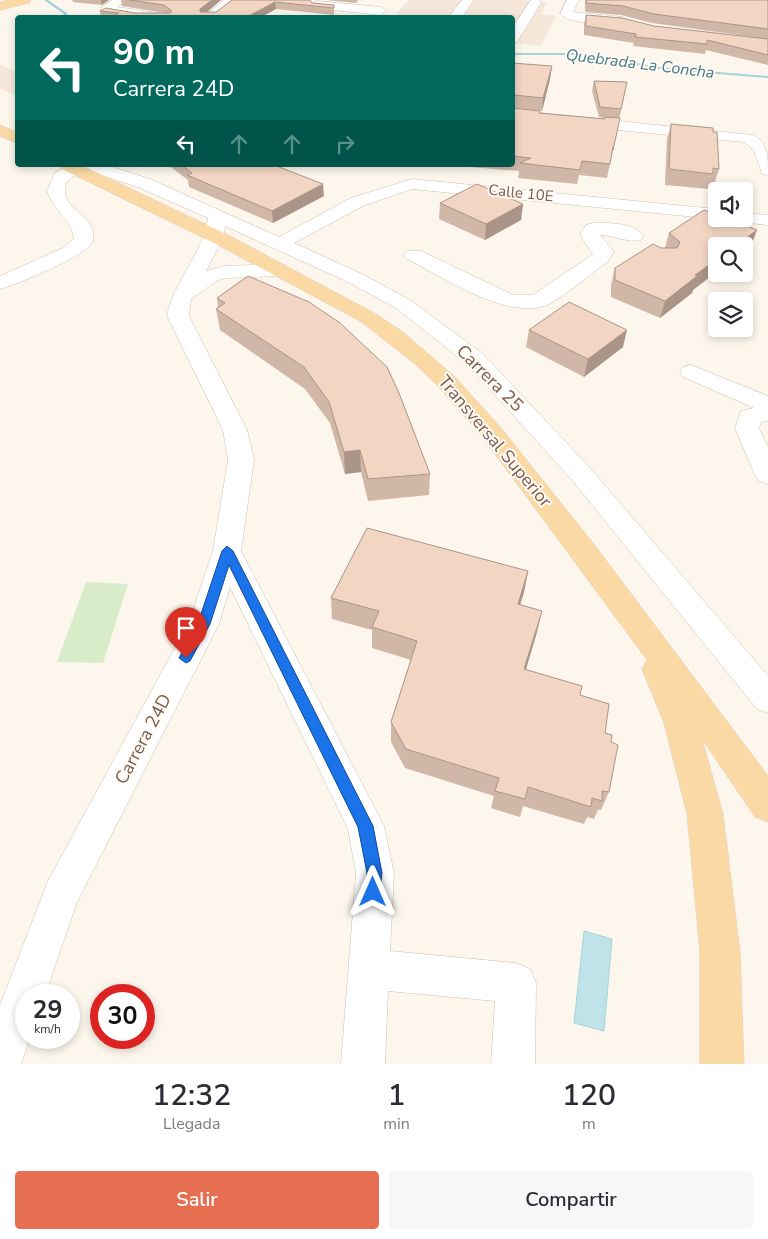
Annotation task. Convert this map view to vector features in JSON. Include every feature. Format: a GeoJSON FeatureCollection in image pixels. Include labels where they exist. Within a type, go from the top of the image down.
{"type":"FeatureCollection","features":[{"type":"Feature","properties":{"kind":"main road"},"geometry":{"type":"LineString","coordinates":[[0,6],[24,0]]}},
{"type":"Feature","properties":{"kind":"main road"},"geometry":{"type":"LineString","coordinates":[[0,130],[15,138]]}},
{"type":"Feature","properties":{"kind":"main road","name":"Transversal Superior"},"geometry":{"type":"LineString","coordinates":[[81,167],[216,226],[280,270],[389,330],[450,383],[496,437],[638,622],[768,805]]}},
{"type":"Feature","properties":{"kind":"main road"},"geometry":{"type":"LineString","coordinates":[[638,622],[681,723],[705,814],[720,952],[722,1064]]}},
{"type":"Feature","properties":{"kind":"street"},"geometry":{"type":"LineString","coordinates":[[121,0],[108,8],[109,10],[144,15]]}},
{"type":"Feature","properties":{"kind":"street"},"geometry":{"type":"LineString","coordinates":[[212,15],[232,0]]}},
{"type":"Feature","properties":{"kind":"street"},"geometry":{"type":"LineString","coordinates":[[317,5],[380,14],[391,0]]}},
{"type":"Feature","properties":{"kind":"street"},"geometry":{"type":"LineString","coordinates":[[456,15],[468,0]]}},
{"type":"Feature","properties":{"kind":"street"},"geometry":{"type":"LineString","coordinates":[[573,0],[566,14],[636,25]]}},
{"type":"Feature","properties":{"kind":"street"},"geometry":{"type":"LineString","coordinates":[[515,34],[535,3]]}},
{"type":"Feature","properties":{"kind":"street"},"geometry":{"type":"LineString","coordinates":[[515,116],[747,138],[757,141],[761,145],[768,170]]}},
{"type":"Feature","properties":{"kind":"street"},"geometry":{"type":"LineString","coordinates":[[0,283],[70,252],[84,241],[83,228],[60,203],[56,191],[61,177],[77,167]]}},
{"type":"Feature","properties":{"kind":"street","name":"Calle 10E"},"geometry":{"type":"LineString","coordinates":[[279,244],[357,202],[412,184],[448,186],[708,213]]}},
{"type":"Feature","properties":{"kind":"street"},"geometry":{"type":"LineString","coordinates":[[414,255],[508,301],[525,303],[540,300],[600,258],[604,252],[591,238],[590,233],[593,229],[614,229],[639,243],[669,209]]}},
{"type":"Feature","properties":{"kind":"street"},"geometry":{"type":"LineString","coordinates":[[753,219],[768,220]]}},
{"type":"Feature","properties":{"kind":"street","name":"Carrera 25"},"geometry":{"type":"LineString","coordinates":[[216,226],[279,244],[355,278],[403,304],[475,359],[581,474],[768,699]]}},
{"type":"Feature","properties":{"kind":"street","name":"Carrera 24D"},"geometry":{"type":"LineString","coordinates":[[0,1062],[62,894],[204,624],[227,551],[241,460],[235,430],[178,316],[181,298],[216,226]]}},
{"type":"Feature","properties":{"kind":"street"},"geometry":{"type":"LineString","coordinates":[[181,298],[211,276],[224,272],[280,270]]}},
{"type":"Feature","properties":{"kind":"street"},"geometry":{"type":"LineString","coordinates":[[691,372],[768,405]]}},
{"type":"Feature","properties":{"kind":"street"},"geometry":{"type":"LineString","coordinates":[[768,413],[750,417],[747,428],[768,475]]}},
{"type":"Feature","properties":{"kind":"street"},"geometry":{"type":"LineString","coordinates":[[227,551],[366,826],[375,873],[363,1064]]}},
{"type":"Feature","properties":{"kind":"street"},"geometry":{"type":"LineString","coordinates":[[369,969],[516,983],[513,1064]]}},
{"type":"Feature","properties":{"kind":"shaded area"},"geometry":{"type":"Polygon","coordinates":[[[408,0],[520,0],[547,2],[541,14],[556,16],[541,46],[515,43],[515,15],[396,15],[408,0]]]}},
{"type":"Feature","properties":{"kind":"shaded area"},"geometry":{"type":"Polygon","coordinates":[[[0,65],[15,71],[15,95],[0,89],[0,65]]]}},
{"type":"Feature","properties":{"kind":"green space"},"geometry":{"type":"Polygon","coordinates":[[[86,582],[128,584],[103,663],[57,662],[86,582]]]}},
{"type":"Feature","properties":{"kind":"water"},"geometry":{"type":"Polygon","coordinates":[[[584,931],[612,939],[604,1031],[574,1023],[584,931]]]}},
{"type":"Feature","properties":{"kind":"building"},"geometry":{"type":"Polygon","coordinates":[[[129,0],[212,0],[200,9],[200,12],[216,12],[232,0],[310,0],[312,3],[334,5],[334,8],[275,2],[251,15],[115,15],[119,13],[100,11],[106,8],[135,13],[170,13],[172,11],[164,5],[129,0]]]}},
{"type":"Feature","properties":{"kind":"building"},"geometry":{"type":"Polygon","coordinates":[[[586,0],[768,0],[768,29],[654,14],[623,6],[586,3],[586,0]]]}},
{"type":"Feature","properties":{"kind":"building"},"geometry":{"type":"Polygon","coordinates":[[[586,15],[622,18],[654,26],[768,39],[768,55],[707,40],[707,44],[635,37],[636,34],[586,26],[586,15]]]}},
{"type":"Feature","properties":{"kind":"building"},"geometry":{"type":"Polygon","coordinates":[[[515,63],[552,66],[543,98],[515,95],[515,63]]]}},
{"type":"Feature","properties":{"kind":"building"},"geometry":{"type":"Polygon","coordinates":[[[594,81],[627,82],[621,109],[600,107],[594,81]]]}},
{"type":"Feature","properties":{"kind":"building"},"geometry":{"type":"Polygon","coordinates":[[[515,108],[540,111],[539,113],[605,119],[605,117],[620,118],[610,164],[582,161],[580,170],[520,163],[531,158],[515,156],[515,108]]]}},
{"type":"Feature","properties":{"kind":"building"},"geometry":{"type":"Polygon","coordinates":[[[671,124],[713,128],[713,132],[717,132],[719,169],[713,168],[713,174],[669,169],[671,124]]]}},
{"type":"Feature","properties":{"kind":"building"},"geometry":{"type":"Polygon","coordinates":[[[184,167],[279,167],[323,184],[272,211],[187,175],[192,173],[184,167]]]}},
{"type":"Feature","properties":{"kind":"building"},"geometry":{"type":"Polygon","coordinates":[[[477,184],[523,204],[486,224],[440,203],[477,184]]]}},
{"type":"Feature","properties":{"kind":"building"},"geometry":{"type":"Polygon","coordinates":[[[704,210],[708,211],[708,227],[749,227],[757,230],[747,237],[708,237],[708,266],[665,301],[615,280],[615,268],[653,244],[661,248],[677,248],[680,242],[669,233],[704,210]]]}},
{"type":"Feature","properties":{"kind":"building"},"geometry":{"type":"Polygon","coordinates":[[[248,276],[309,302],[340,323],[387,367],[430,474],[368,479],[360,450],[344,452],[329,402],[304,367],[216,309],[225,303],[217,298],[248,276]]]}},
{"type":"Feature","properties":{"kind":"building"},"geometry":{"type":"Polygon","coordinates":[[[569,302],[627,330],[588,359],[529,330],[569,302]]]}},
{"type":"Feature","properties":{"kind":"building"},"geometry":{"type":"Polygon","coordinates":[[[367,528],[528,571],[518,604],[542,611],[524,669],[582,686],[580,695],[609,704],[605,733],[612,735],[611,742],[618,745],[609,792],[602,791],[602,801],[592,798],[591,807],[528,787],[525,799],[495,791],[499,778],[406,749],[391,722],[417,641],[372,627],[379,611],[331,598],[367,528]]]}},
{"type":"Feature","properties":{"kind":"waterway","name":"Quebrada La Concha"},"geometry":{"type":"LineString","coordinates":[[46,0],[66,15]]}},
{"type":"Feature","properties":{"kind":"waterway","name":"Quebrada La Concha"},"geometry":{"type":"LineString","coordinates":[[515,54],[584,54],[658,68],[768,77]]}},
{"type":"Feature","properties":{"kind":"route"},"geometry":{"type":"LineString","coordinates":[[186,658],[204,624],[227,551],[366,826],[375,873],[373,892]]}}]}
